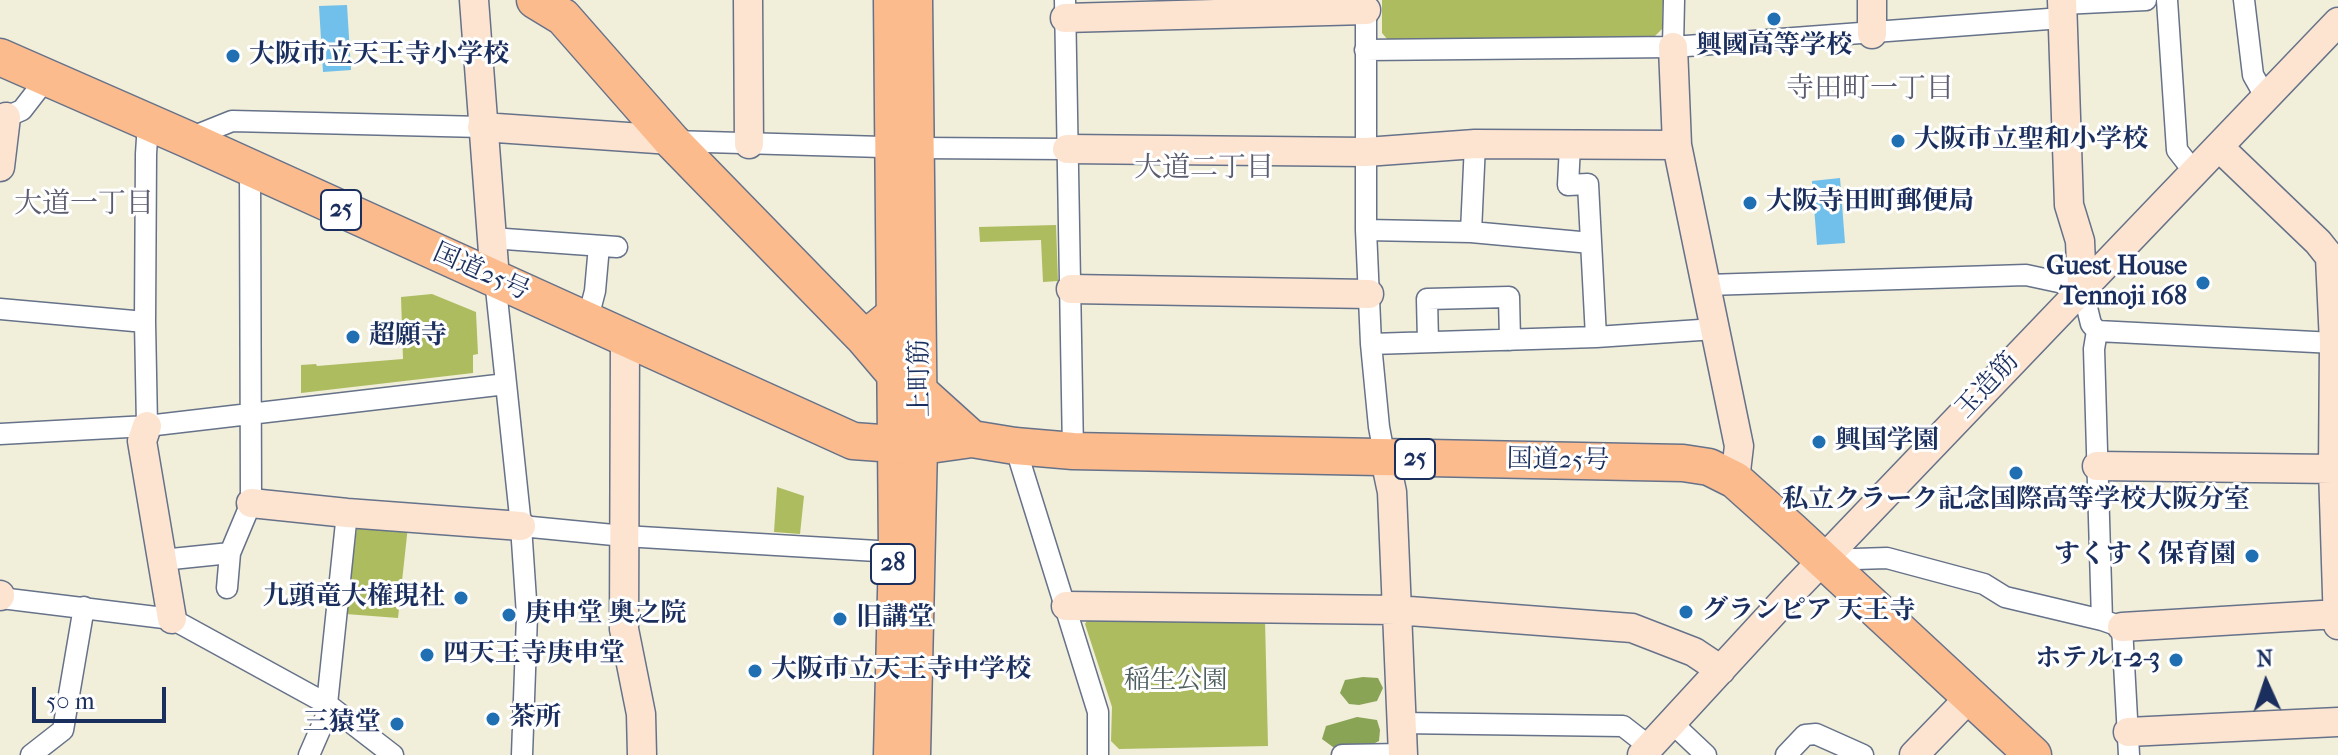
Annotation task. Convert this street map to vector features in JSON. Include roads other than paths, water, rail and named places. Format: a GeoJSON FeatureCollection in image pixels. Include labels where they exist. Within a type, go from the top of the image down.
{"type":"FeatureCollection","features":[{"type":"Feature","properties":{"kind":"highway"},"geometry":{"type":"LineString","coordinates":[[558,6],[671,140],[907,383],[972,439]]}},
{"type":"Feature","properties":{"kind":"highway","name":"国道25号"},"geometry":{"type":"LineString","coordinates":[[0,57],[853,441],[908,445],[972,439],[1073,451],[1683,463],[1709,467],[1735,480],[2033,755]]}},
{"type":"Feature","properties":{"kind":"highway"},"geometry":{"type":"LineString","coordinates":[[865,339],[893,316]]}},
{"type":"Feature","properties":{"kind":"main road","name":"上町筋"},"geometry":{"type":"LineString","coordinates":[[889,0],[904,148],[915,755]]}},
{"type":"Feature","properties":{"kind":"main road","name":"上町筋"},"geometry":{"type":"LineString","coordinates":[[907,383],[893,316],[917,0]]}},
{"type":"Feature","properties":{"kind":"main road","name":"上町筋"},"geometry":{"type":"LineString","coordinates":[[889,755],[894,552],[908,445]]}},
{"type":"Feature","properties":{"kind":"street"},"geometry":{"type":"LineString","coordinates":[[474,0],[491,238],[521,526],[527,615],[522,755]]}},
{"type":"Feature","properties":{"kind":"street"},"geometry":{"type":"LineString","coordinates":[[748,0],[749,144]]}},
{"type":"Feature","properties":{"kind":"street"},"geometry":{"type":"LineString","coordinates":[[1674,0],[1677,145],[1739,446],[1735,480]]}},
{"type":"Feature","properties":{"kind":"street"},"geometry":{"type":"LineString","coordinates":[[1872,0],[1872,34]]}},
{"type":"Feature","properties":{"kind":"street"},"geometry":{"type":"LineString","coordinates":[[1365,50],[1673,47],[1872,34],[2062,7],[2146,0]]}},
{"type":"Feature","properties":{"kind":"street"},"geometry":{"type":"LineString","coordinates":[[2167,0],[2177,150],[2195,173]]}},
{"type":"Feature","properties":{"kind":"street"},"geometry":{"type":"LineString","coordinates":[[2244,0],[2253,75],[2266,98]]}},
{"type":"Feature","properties":{"kind":"street"},"geometry":{"type":"LineString","coordinates":[[1073,451],[1065,9],[1366,5],[1366,230],[1371,344],[1379,427],[1392,492],[1403,755],[1342,755]]}},
{"type":"Feature","properties":{"kind":"street"},"geometry":{"type":"LineString","coordinates":[[2062,7],[2069,205],[2080,241],[2082,287],[2091,324],[2097,331],[2336,343]]}},
{"type":"Feature","properties":{"kind":"street","name":"玉造筋"},"geometry":{"type":"LineString","coordinates":[[1646,751],[2082,287],[2338,22]]}},
{"type":"Feature","properties":{"kind":"street"},"geometry":{"type":"LineString","coordinates":[[0,167],[3,117],[22,110],[46,79]]}},
{"type":"Feature","properties":{"kind":"street"},"geometry":{"type":"LineString","coordinates":[[187,139],[232,121],[482,127],[749,144],[904,148],[1366,152],[1475,144],[1677,145]]}},
{"type":"Feature","properties":{"kind":"street"},"geometry":{"type":"LineString","coordinates":[[148,123],[147,426],[142,441],[172,619]]}},
{"type":"Feature","properties":{"kind":"street"},"geometry":{"type":"LineString","coordinates":[[1471,232],[1475,144]]}},
{"type":"Feature","properties":{"kind":"street"},"geometry":{"type":"LineString","coordinates":[[1570,146],[1568,185],[1588,184],[1596,337]]}},
{"type":"Feature","properties":{"kind":"street"},"geometry":{"type":"LineString","coordinates":[[2219,147],[2318,242],[2334,252],[2336,343],[2333,469],[2338,625]]}},
{"type":"Feature","properties":{"kind":"street"},"geometry":{"type":"LineString","coordinates":[[227,588],[230,553],[251,503],[250,169]]}},
{"type":"Feature","properties":{"kind":"street"},"geometry":{"type":"LineString","coordinates":[[1366,230],[1471,232],[1591,243]]}},
{"type":"Feature","properties":{"kind":"street"},"geometry":{"type":"LineString","coordinates":[[491,238],[608,246],[587,322]]}},
{"type":"Feature","properties":{"kind":"street"},"geometry":{"type":"LineString","coordinates":[[1707,285],[2026,275],[2082,287]]}},
{"type":"Feature","properties":{"kind":"street"},"geometry":{"type":"LineString","coordinates":[[1071,289],[1369,294]]}},
{"type":"Feature","properties":{"kind":"street"},"geometry":{"type":"LineString","coordinates":[[1428,342],[1427,299],[1454,298],[1509,297],[1510,340]]}},
{"type":"Feature","properties":{"kind":"street"},"geometry":{"type":"LineString","coordinates":[[0,309],[145,322]]}},
{"type":"Feature","properties":{"kind":"street"},"geometry":{"type":"LineString","coordinates":[[1371,344],[1596,337],[1715,329]]}},
{"type":"Feature","properties":{"kind":"street"},"geometry":{"type":"LineString","coordinates":[[2097,331],[2094,349],[2097,466],[2112,624],[2128,744],[2338,722]]}},
{"type":"Feature","properties":{"kind":"street"},"geometry":{"type":"LineString","coordinates":[[625,339],[624,629],[641,714],[642,755]]}},
{"type":"Feature","properties":{"kind":"street"},"geometry":{"type":"LineString","coordinates":[[0,434],[147,426],[506,384]]}},
{"type":"Feature","properties":{"kind":"street"},"geometry":{"type":"LineString","coordinates":[[1015,446],[1098,712],[1098,755]]}},
{"type":"Feature","properties":{"kind":"street"},"geometry":{"type":"LineString","coordinates":[[2097,466],[2333,469]]}},
{"type":"Feature","properties":{"kind":"street"},"geometry":{"type":"LineString","coordinates":[[251,503],[624,536],[894,552]]}},
{"type":"Feature","properties":{"kind":"street"},"geometry":{"type":"LineString","coordinates":[[309,755],[329,705],[347,513]]}},
{"type":"Feature","properties":{"kind":"street"},"geometry":{"type":"LineString","coordinates":[[162,560],[230,553]]}},
{"type":"Feature","properties":{"kind":"street"},"geometry":{"type":"LineString","coordinates":[[1824,560],[1887,558],[1984,584],[2005,597],[2112,624],[2338,614]]}},
{"type":"Feature","properties":{"kind":"street"},"geometry":{"type":"LineString","coordinates":[[0,596],[172,619],[329,705],[393,755]]}},
{"type":"Feature","properties":{"kind":"street"},"geometry":{"type":"LineString","coordinates":[[1066,606],[1396,610],[1632,628],[1694,652],[1721,670]]}},
{"type":"Feature","properties":{"kind":"street"},"geometry":{"type":"LineString","coordinates":[[31,755],[63,730],[84,607]]}},
{"type":"Feature","properties":{"kind":"street"},"geometry":{"type":"LineString","coordinates":[[1914,755],[1970,697]]}},
{"type":"Feature","properties":{"kind":"street"},"geometry":{"type":"LineString","coordinates":[[1400,723],[1623,726],[1646,751]]}},
{"type":"Feature","properties":{"kind":"street"},"geometry":{"type":"LineString","coordinates":[[1672,723],[1706,755]]}},
{"type":"Feature","properties":{"kind":"street"},"geometry":{"type":"LineString","coordinates":[[1786,755],[1805,735],[1816,734],[1863,755]]}},
{"type":"Feature","properties":{"kind":"water"},"geometry":{"type":"Polygon","coordinates":[[[347,5],[351,70],[323,72],[319,6],[347,5]]]}},
{"type":"Feature","properties":{"kind":"water"},"geometry":{"type":"Polygon","coordinates":[[[1840,178],[1845,243],[1817,245],[1812,181],[1840,178]]]}},
{"type":"Feature","properties":{"kind":"place","name":"興國高等学校"},"geometry":{"type":"Point","coordinates":[1774,19]}},
{"type":"Feature","properties":{"kind":"place","name":"大阪市立天王寺小学校"},"geometry":{"type":"Point","coordinates":[233,56]}},
{"type":"Feature","properties":{"kind":"place","name":"大阪市立聖和小学校"},"geometry":{"type":"Point","coordinates":[1898,141]}},
{"type":"Feature","properties":{"kind":"place","name":"大阪寺田町郵便局"},"geometry":{"type":"Point","coordinates":[1750,203]}},
{"type":"Feature","properties":{"kind":"place","name":"Guest House Tennoji 168"},"geometry":{"type":"Point","coordinates":[2203,283]}},
{"type":"Feature","properties":{"kind":"place","name":"超願寺"},"geometry":{"type":"Point","coordinates":[353,337]}},
{"type":"Feature","properties":{"kind":"place","name":"興国学園"},"geometry":{"type":"Point","coordinates":[1819,442]}},
{"type":"Feature","properties":{"kind":"place","name":"私立クラーク記念国際高等学校大阪分室"},"geometry":{"type":"Point","coordinates":[2016,473]}},
{"type":"Feature","properties":{"kind":"place","name":"すくすく保育園"},"geometry":{"type":"Point","coordinates":[2252,556]}},
{"type":"Feature","properties":{"kind":"place","name":"九頭竜大権現社"},"geometry":{"type":"Point","coordinates":[461,598]}},
{"type":"Feature","properties":{"kind":"place","name":"グランピア 天王寺"},"geometry":{"type":"Point","coordinates":[1686,612]}},
{"type":"Feature","properties":{"kind":"place","name":"庚申堂 奥之院"},"geometry":{"type":"Point","coordinates":[509,615]}},
{"type":"Feature","properties":{"kind":"place","name":"旧講堂"},"geometry":{"type":"Point","coordinates":[840,619]}},
{"type":"Feature","properties":{"kind":"place","name":"四天王寺庚申堂"},"geometry":{"type":"Point","coordinates":[427,655]}},
{"type":"Feature","properties":{"kind":"place","name":"ホテル1-2-3"},"geometry":{"type":"Point","coordinates":[2176,660]}},
{"type":"Feature","properties":{"kind":"place","name":"大阪市立天王寺中学校"},"geometry":{"type":"Point","coordinates":[755,671]}},
{"type":"Feature","properties":{"kind":"place","name":"茶所"},"geometry":{"type":"Point","coordinates":[493,719]}},
{"type":"Feature","properties":{"kind":"place","name":"三猿堂"},"geometry":{"type":"Point","coordinates":[397,724]}},
{"type":"Feature","properties":{"kind":"district","name":"寺田町一丁目"},"geometry":{"type":"Point","coordinates":[1870,90]}},
{"type":"Feature","properties":{"kind":"district","name":"大道二丁目"},"geometry":{"type":"Point","coordinates":[1204,169]}},
{"type":"Feature","properties":{"kind":"district","name":"大道一丁目"},"geometry":{"type":"Point","coordinates":[84,205]}},
{"type":"Feature","properties":{"kind":"park label","name":"稲生公園"},"geometry":{"type":"Point","coordinates":[1176,682]}}]}
